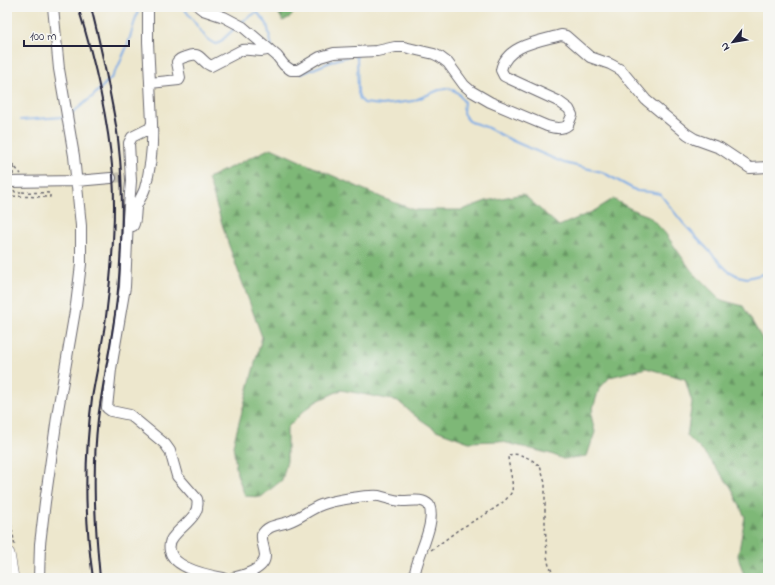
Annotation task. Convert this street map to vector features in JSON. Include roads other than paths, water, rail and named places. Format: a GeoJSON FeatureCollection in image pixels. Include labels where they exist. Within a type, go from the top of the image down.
{"type":"FeatureCollection","features":[{"type":"Feature","properties":{"kind":"highway"},"geometry":{"type":"LineString","coordinates":[[11,551],[11,578]]}},
{"type":"Feature","properties":{"kind":"street"},"geometry":{"type":"LineString","coordinates":[[39,578],[40,544],[46,494],[80,275],[81,234],[77,180],[57,55],[53,7]]}},
{"type":"Feature","properties":{"kind":"street"},"geometry":{"type":"LineString","coordinates":[[128,226],[132,226],[135,223],[136,208],[146,182],[152,145],[148,7]]}},
{"type":"Feature","properties":{"kind":"street"},"geometry":{"type":"LineString","coordinates":[[199,7],[203,10],[224,17],[243,27],[277,56],[289,69],[296,71],[320,57],[342,52],[377,51],[400,47],[434,54],[448,63],[464,86],[485,100],[547,126],[562,128],[570,122],[572,115],[569,109],[558,101],[508,78],[502,74],[501,70],[510,55],[517,49],[561,35],[566,36],[590,57],[610,64],[621,70],[646,100],[687,134],[695,139],[720,148],[750,168],[768,167]]}},
{"type":"Feature","properties":{"kind":"street"},"geometry":{"type":"LineString","coordinates":[[150,83],[179,80],[180,78],[177,62],[180,59],[190,55],[198,55],[211,66],[242,50],[248,49],[262,52],[269,49]]}},
{"type":"Feature","properties":{"kind":"street"},"geometry":{"type":"LineString","coordinates":[[152,123],[150,128],[132,137],[129,143],[128,226],[125,287],[111,369],[107,408],[111,412],[130,415],[165,444],[170,451],[177,476],[197,499],[198,503],[196,512],[170,542],[171,552],[175,560],[183,566],[223,578]]}},
{"type":"Feature","properties":{"kind":"street"},"geometry":{"type":"LineString","coordinates":[[10,186],[111,178]]}},
{"type":"Feature","properties":{"kind":"street"},"geometry":{"type":"LineString","coordinates":[[233,578],[249,572],[264,563],[265,556],[262,535],[265,530],[296,519],[321,504],[369,496],[378,496],[398,501],[422,500],[429,505],[432,518],[418,558],[414,578]]}},
{"type":"Feature","properties":{"kind":"waterway"},"geometry":{"type":"LineString","coordinates":[[71,114],[92,97],[112,77],[128,44],[139,7]]}},
{"type":"Feature","properties":{"kind":"waterway"},"geometry":{"type":"LineString","coordinates":[[183,7],[207,39],[215,44],[219,43],[236,27]]}},
{"type":"Feature","properties":{"kind":"waterway"},"geometry":{"type":"LineString","coordinates":[[240,23],[257,12],[267,24],[272,47]]}},
{"type":"Feature","properties":{"kind":"waterway"},"geometry":{"type":"LineString","coordinates":[[355,56],[357,57],[358,93],[360,99],[364,103],[381,105],[413,101],[439,90],[450,88],[458,93],[464,102],[463,113],[471,122],[486,127],[513,141],[564,163],[602,172],[637,191],[660,194],[683,223],[727,270],[738,276],[747,278],[768,273]]}},
{"type":"Feature","properties":{"kind":"waterway"},"geometry":{"type":"LineString","coordinates":[[301,74],[338,59],[347,57]]}},
{"type":"Feature","properties":{"kind":"waterway"},"geometry":{"type":"LineString","coordinates":[[21,120],[63,117]]}},
{"type":"Feature","properties":{"kind":"tunnel"},"geometry":{"type":"LineString","coordinates":[[111,178],[124,177]]}},
{"type":"Feature","properties":{"kind":"railway"},"geometry":{"type":"LineString","coordinates":[[78,7],[90,48],[104,111],[111,154],[114,191],[113,242],[109,292],[92,398],[86,466],[88,532],[93,578]]}},
{"type":"Feature","properties":{"kind":"railway"},"geometry":{"type":"LineString","coordinates":[[91,7],[105,67],[119,143],[122,198],[121,246],[117,296],[96,439],[95,498],[100,578]]}}]}
